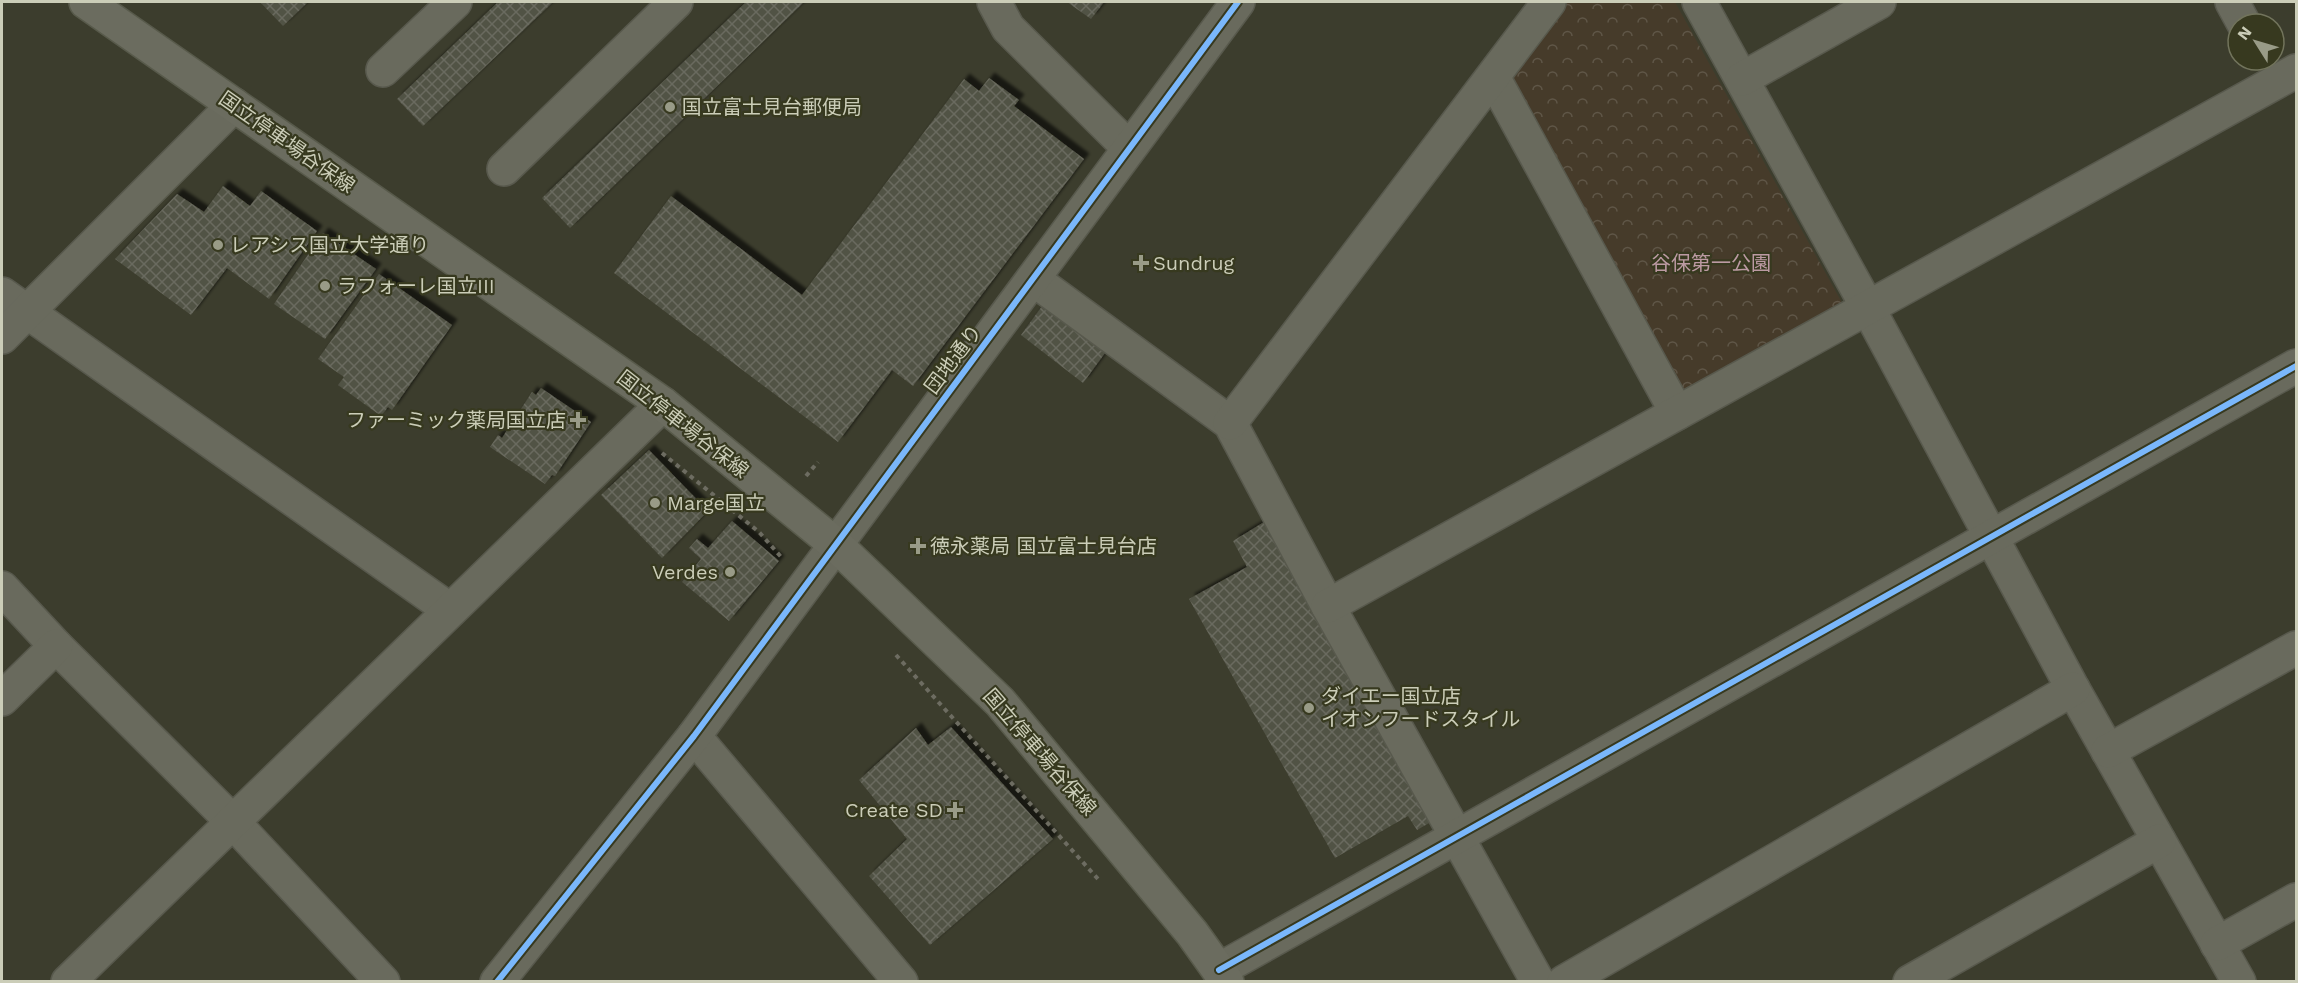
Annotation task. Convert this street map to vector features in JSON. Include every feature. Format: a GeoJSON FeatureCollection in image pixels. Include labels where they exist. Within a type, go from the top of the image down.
{"type":"FeatureCollection","features":[{"type":"Feature","properties":{"kind":"main road","name":"国立停車場谷保線"},"geometry":{"type":"LineString","coordinates":[[86,2],[663,405],[835,544],[1000,702],[1192,933],[1217,978]]}},
{"type":"Feature","properties":{"kind":"street"},"geometry":{"type":"LineString","coordinates":[[383,70],[455,2]]}},
{"type":"Feature","properties":{"kind":"street"},"geometry":{"type":"LineString","coordinates":[[504,170],[676,2]]}},
{"type":"Feature","properties":{"kind":"street"},"geometry":{"type":"LineString","coordinates":[[994,2],[1008,28],[1129,148]]}},
{"type":"Feature","properties":{"kind":"street","name":"団地通り"},"geometry":{"type":"LineString","coordinates":[[497,981],[694,736],[1238,2]]}},
{"type":"Feature","properties":{"kind":"street"},"geometry":{"type":"LineString","coordinates":[[1230,423],[1549,2]]}},
{"type":"Feature","properties":{"kind":"street"},"geometry":{"type":"LineString","coordinates":[[1699,2],[1868,308],[2073,689],[2217,944],[2233,980]]}},
{"type":"Feature","properties":{"kind":"street"},"geometry":{"type":"LineString","coordinates":[[1742,79],[1879,2]]}},
{"type":"Feature","properties":{"kind":"street"},"geometry":{"type":"LineString","coordinates":[[1328,606],[1868,308],[2278,72]]}},
{"type":"Feature","properties":{"kind":"street"},"geometry":{"type":"LineString","coordinates":[[1493,77],[1677,413]]}},
{"type":"Feature","properties":{"kind":"street"},"geometry":{"type":"LineString","coordinates":[[2,337],[14,303],[234,105]]}},
{"type":"Feature","properties":{"kind":"street"},"geometry":{"type":"LineString","coordinates":[[1033,279],[1230,423],[1328,606],[1538,981]]}},
{"type":"Feature","properties":{"kind":"street"},"geometry":{"type":"LineString","coordinates":[[14,303],[450,610]]}},
{"type":"Feature","properties":{"kind":"street"},"geometry":{"type":"LineString","coordinates":[[1217,978],[1457,837],[2296,366]]}},
{"type":"Feature","properties":{"kind":"street"},"geometry":{"type":"LineString","coordinates":[[68,981],[663,405]]}},
{"type":"Feature","properties":{"kind":"street"},"geometry":{"type":"LineString","coordinates":[[2,588],[56,646],[232,821],[383,981]]}},
{"type":"Feature","properties":{"kind":"street"},"geometry":{"type":"LineString","coordinates":[[2,699],[56,646]]}},
{"type":"Feature","properties":{"kind":"street"},"geometry":{"type":"LineString","coordinates":[[2108,751],[2296,648]]}},
{"type":"Feature","properties":{"kind":"street"},"geometry":{"type":"LineString","coordinates":[[1564,981],[2073,689]]}},
{"type":"Feature","properties":{"kind":"street"},"geometry":{"type":"LineString","coordinates":[[694,736],[901,981]]}},
{"type":"Feature","properties":{"kind":"street"},"geometry":{"type":"LineString","coordinates":[[1910,981],[2159,841]]}},
{"type":"Feature","properties":{"kind":"street"},"geometry":{"type":"LineString","coordinates":[[2217,944],[2296,900]]}},
{"type":"Feature","properties":{"kind":"path"},"geometry":{"type":"LineString","coordinates":[[656,448],[759,532],[786,562],[808,580]]}},
{"type":"Feature","properties":{"kind":"path"},"geometry":{"type":"LineString","coordinates":[[894,652],[1101,882]]}},
{"type":"Feature","properties":{"kind":"green space","name":"谷保第一公園"},"geometry":{"type":"Polygon","coordinates":[[[1567,2],[1675,2],[1845,308],[1671,396],[1509,78],[1567,2]]]}},
{"type":"Feature","properties":{"kind":"building"},"geometry":{"type":"Polygon","coordinates":[[[260,2],[308,2],[283,26],[260,2]]]}},
{"type":"Feature","properties":{"kind":"building"},"geometry":{"type":"Polygon","coordinates":[[[498,2],[553,2],[423,126],[397,99],[498,2]]]}},
{"type":"Feature","properties":{"kind":"building"},"geometry":{"type":"Polygon","coordinates":[[[746,2],[804,2],[570,228],[542,198],[746,2]]]}},
{"type":"Feature","properties":{"kind":"building"},"geometry":{"type":"Polygon","coordinates":[[[1067,2],[1104,2],[1091,19],[1067,2]]]}},
{"type":"Feature","properties":{"kind":"building"},"geometry":{"type":"Polygon","coordinates":[[[989,78],[1019,100],[1014,106],[1084,159],[913,386],[892,370],[838,442],[614,273],[671,196],[802,295],[964,79],[979,91],[989,78]]]}},
{"type":"Feature","properties":{"kind":"building","name":"レアシス国立大学通り"},"geometry":{"type":"Polygon","coordinates":[[[223,186],[250,206],[261,191],[317,231],[269,299],[227,268],[191,315],[115,259],[177,194],[204,212],[223,186]]]}},
{"type":"Feature","properties":{"kind":"building","name":"ラフォーレ国立III"},"geometry":{"type":"Polygon","coordinates":[[[323,233],[376,269],[325,339],[274,304],[323,233]]]}},
{"type":"Feature","properties":{"kind":"building"},"geometry":{"type":"Polygon","coordinates":[[[379,274],[452,325],[392,410],[388,407],[381,416],[338,385],[344,377],[318,359],[379,274]]]}},
{"type":"Feature","properties":{"kind":"building"},"geometry":{"type":"Polygon","coordinates":[[[1045,302],[1108,349],[1083,383],[1021,335],[1045,302]]]}},
{"type":"Feature","properties":{"kind":"building"},"geometry":{"type":"Polygon","coordinates":[[[541,388],[591,422],[555,476],[552,475],[545,484],[490,447],[498,435],[502,438],[532,392],[536,395],[541,388]]]}},
{"type":"Feature","properties":{"kind":"building","name":"Marge国立"},"geometry":{"type":"Polygon","coordinates":[[[649,450],[708,511],[662,558],[601,495],[649,450]]]}},
{"type":"Feature","properties":{"kind":"building","name":"Verdes"},"geometry":{"type":"Polygon","coordinates":[[[732,521],[779,561],[729,621],[682,582],[701,559],[689,548],[697,539],[708,548],[732,521]]]}},
{"type":"Feature","properties":{"kind":"building","name":"ダイエー国立店 イオンフードスタイル"},"geometry":{"type":"Polygon","coordinates":[[[1264,522],[1431,822],[1417,830],[1408,816],[1335,858],[1189,599],[1247,567],[1233,541],[1264,522]]]}},
{"type":"Feature","properties":{"kind":"building","name":"Create SD"},"geometry":{"type":"Polygon","coordinates":[[[951,727],[1053,839],[930,945],[869,876],[907,839],[859,780],[916,728],[928,745],[951,727]]]}},
{"type":"Feature","properties":{"kind":"cycle path"},"geometry":{"type":"LineString","coordinates":[[497,982],[694,736],[1238,2]]}},
{"type":"Feature","properties":{"kind":"cycle path"},"geometry":{"type":"LineString","coordinates":[[1219,970],[2296,366]]}},
{"type":"Feature","properties":{"kind":"place","name":"国立富士見台郵便局"},"geometry":{"type":"Point","coordinates":[670,107]}},
{"type":"Feature","properties":{"kind":"place","name":"レアシス国立大学通り"},"geometry":{"type":"Point","coordinates":[218,245]}},
{"type":"Feature","properties":{"kind":"place","name":"Sundrug"},"geometry":{"type":"Point","coordinates":[1141,263]}},
{"type":"Feature","properties":{"kind":"place","name":"ラフォーレ国立III"},"geometry":{"type":"Point","coordinates":[325,286]}},
{"type":"Feature","properties":{"kind":"place","name":"ファーミック薬局国立店"},"geometry":{"type":"Point","coordinates":[578,420]}},
{"type":"Feature","properties":{"kind":"place","name":"Marge国立"},"geometry":{"type":"Point","coordinates":[655,503]}},
{"type":"Feature","properties":{"kind":"place","name":"徳永薬局 国立富士見台店"},"geometry":{"type":"Point","coordinates":[918,546]}},
{"type":"Feature","properties":{"kind":"place","name":"Verdes"},"geometry":{"type":"Point","coordinates":[730,572]}},
{"type":"Feature","properties":{"kind":"place","name":"ダイエー国立店 イオンフードスタイル"},"geometry":{"type":"Point","coordinates":[1309,708]}},
{"type":"Feature","properties":{"kind":"place","name":"Create SD"},"geometry":{"type":"Point","coordinates":[955,810]}}]}
